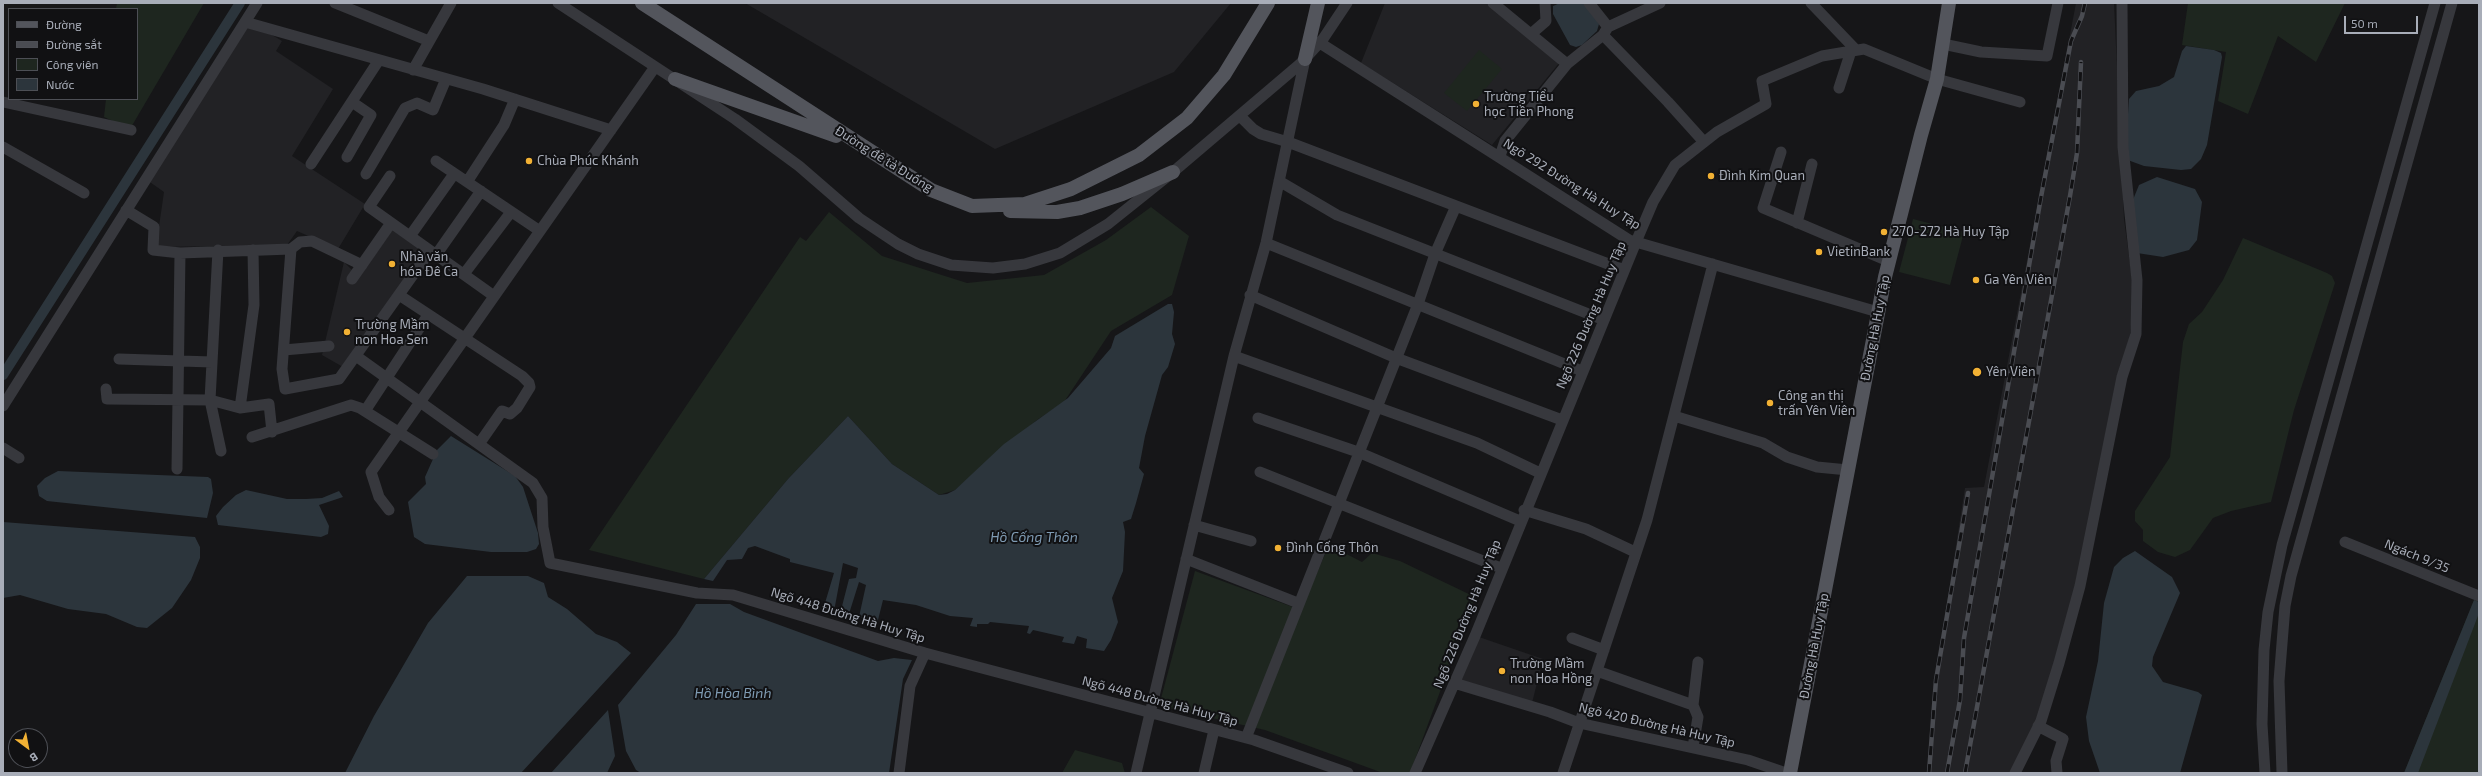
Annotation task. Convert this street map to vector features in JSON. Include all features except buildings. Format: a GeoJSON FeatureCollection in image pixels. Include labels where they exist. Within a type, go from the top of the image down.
{"type":"FeatureCollection","features":[{"type":"Feature","properties":{"kind":"main road","name":"Đường đê tả Đuống"},"geometry":{"type":"LineString","coordinates":[[642,3],[931,190],[972,206],[1024,204],[1071,189],[1139,155],[1187,118],[1224,76],[1268,3]]}},
{"type":"Feature","properties":{"kind":"main road"},"geometry":{"type":"LineString","coordinates":[[1305,59],[1318,3]]}},
{"type":"Feature","properties":{"kind":"main road","name":"Đường Hà Huy Tập"},"geometry":{"type":"LineString","coordinates":[[1790,773],[1888,261],[1938,79],[1949,3]]}},
{"type":"Feature","properties":{"kind":"main road"},"geometry":{"type":"LineString","coordinates":[[676,79],[859,144]]}},
{"type":"Feature","properties":{"kind":"main road"},"geometry":{"type":"LineString","coordinates":[[972,206],[1034,213],[1065,211],[1101,202],[1173,172]]}},
{"type":"Feature","properties":{"kind":"street"},"geometry":{"type":"LineString","coordinates":[[3,406],[257,3]]}},
{"type":"Feature","properties":{"kind":"street"},"geometry":{"type":"LineString","coordinates":[[336,3],[429,41]]}},
{"type":"Feature","properties":{"kind":"street"},"geometry":{"type":"LineString","coordinates":[[413,70],[452,3]]}},
{"type":"Feature","properties":{"kind":"street"},"geometry":{"type":"LineString","coordinates":[[558,3],[676,79],[770,144],[879,232],[918,254],[952,265],[993,268],[1009,266],[1060,253],[1103,227],[1173,172],[1305,59],[1320,43],[1347,3]]}},
{"type":"Feature","properties":{"kind":"street"},"geometry":{"type":"LineString","coordinates":[[1494,3],[1567,64]]}},
{"type":"Feature","properties":{"kind":"street"},"geometry":{"type":"LineString","coordinates":[[1531,34],[1546,21],[1545,3]]}},
{"type":"Feature","properties":{"kind":"street"},"geometry":{"type":"LineString","coordinates":[[1589,3],[1606,31],[1704,142]]}},
{"type":"Feature","properties":{"kind":"street"},"geometry":{"type":"LineString","coordinates":[[1500,156],[1505,141],[1567,64],[1606,31],[1660,3]]}},
{"type":"Feature","properties":{"kind":"street"},"geometry":{"type":"LineString","coordinates":[[1811,3],[1854,50],[1839,88]]}},
{"type":"Feature","properties":{"kind":"street"},"geometry":{"type":"LineString","coordinates":[[1943,44],[1981,52],[2047,56],[2058,3]]}},
{"type":"Feature","properties":{"kind":"street"},"geometry":{"type":"LineString","coordinates":[[2015,773],[2038,726],[2059,663],[2080,586],[2122,377],[2136,334],[2137,280],[2123,147],[2122,3]]}},
{"type":"Feature","properties":{"kind":"street"},"geometry":{"type":"LineString","coordinates":[[2265,773],[2263,755],[2264,650],[2268,612],[2282,545],[2435,3]]}},
{"type":"Feature","properties":{"kind":"street"},"geometry":{"type":"LineString","coordinates":[[2282,773],[2279,718],[2281,644],[2291,576],[2452,3]]}},
{"type":"Feature","properties":{"kind":"street"},"geometry":{"type":"LineString","coordinates":[[245,22],[515,99],[611,130]]}},
{"type":"Feature","properties":{"kind":"street","name":"Ngõ 292 Đường Hà Huy Tập"},"geometry":{"type":"LineString","coordinates":[[1320,43],[1500,156],[1629,240],[1878,312]]}},
{"type":"Feature","properties":{"kind":"street","name":"Ngõ 226 Đường Hà Huy Tập"},"geometry":{"type":"LineString","coordinates":[[1415,773],[1454,683],[1524,510],[1653,202],[1675,165],[1717,132],[1766,104],[1762,81],[1822,56],[1854,50],[1864,49],[1938,79],[2020,102]]}},
{"type":"Feature","properties":{"kind":"street"},"geometry":{"type":"LineString","coordinates":[[1136,773],[1234,356],[1250,295],[1266,243],[1305,59]]}},
{"type":"Feature","properties":{"kind":"street"},"geometry":{"type":"LineString","coordinates":[[311,164],[379,60]]}},
{"type":"Feature","properties":{"kind":"street"},"geometry":{"type":"LineString","coordinates":[[389,510],[379,497],[371,472],[463,338],[540,231],[655,66]]}},
{"type":"Feature","properties":{"kind":"street"},"geometry":{"type":"LineString","coordinates":[[366,174],[405,108],[417,103],[433,110],[446,79]]}},
{"type":"Feature","properties":{"kind":"street"},"geometry":{"type":"LineString","coordinates":[[2412,86],[2428,91]]}},
{"type":"Feature","properties":{"kind":"street"},"geometry":{"type":"LineString","coordinates":[[467,182],[504,125],[515,99]]}},
{"type":"Feature","properties":{"kind":"street"},"geometry":{"type":"LineString","coordinates":[[3,102],[131,130]]}},
{"type":"Feature","properties":{"kind":"street"},"geometry":{"type":"LineString","coordinates":[[347,157],[371,115],[352,102]]}},
{"type":"Feature","properties":{"kind":"street"},"geometry":{"type":"LineString","coordinates":[[1240,116],[1255,131],[1288,142],[1624,270]]}},
{"type":"Feature","properties":{"kind":"street"},"geometry":{"type":"LineString","coordinates":[[3,147],[84,193]]}},
{"type":"Feature","properties":{"kind":"street"},"geometry":{"type":"LineString","coordinates":[[1781,152],[1763,208],[1888,261]]}},
{"type":"Feature","properties":{"kind":"street"},"geometry":{"type":"LineString","coordinates":[[436,161],[540,231]]}},
{"type":"Feature","properties":{"kind":"street"},"geometry":{"type":"LineString","coordinates":[[1797,223],[1812,164]]}},
{"type":"Feature","properties":{"kind":"street"},"geometry":{"type":"LineString","coordinates":[[410,236],[454,174]]}},
{"type":"Feature","properties":{"kind":"street"},"geometry":{"type":"LineString","coordinates":[[390,176],[369,207],[494,296]]}},
{"type":"Feature","properties":{"kind":"street"},"geometry":{"type":"LineString","coordinates":[[1279,181],[1337,215],[1604,320]]}},
{"type":"Feature","properties":{"kind":"street"},"geometry":{"type":"LineString","coordinates":[[291,249],[282,369],[285,389],[338,379],[399,295],[481,191]]}},
{"type":"Feature","properties":{"kind":"street"},"geometry":{"type":"LineString","coordinates":[[1246,738],[1337,503],[1418,304],[1435,254],[1456,206]]}},
{"type":"Feature","properties":{"kind":"street"},"geometry":{"type":"LineString","coordinates":[[126,210],[154,227],[153,250],[180,253],[218,250],[291,249],[300,242],[312,241],[362,265]]}},
{"type":"Feature","properties":{"kind":"street"},"geometry":{"type":"LineString","coordinates":[[464,274],[511,212]]}},
{"type":"Feature","properties":{"kind":"street"},"geometry":{"type":"LineString","coordinates":[[352,279],[391,223]]}},
{"type":"Feature","properties":{"kind":"street"},"geometry":{"type":"LineString","coordinates":[[1266,243],[1582,371]]}},
{"type":"Feature","properties":{"kind":"street"},"geometry":{"type":"LineString","coordinates":[[218,250],[210,400],[221,451]]}},
{"type":"Feature","properties":{"kind":"street"},"geometry":{"type":"LineString","coordinates":[[240,408],[254,305],[253,250]]}},
{"type":"Feature","properties":{"kind":"street"},"geometry":{"type":"LineString","coordinates":[[178,469],[177,361],[180,253]]}},
{"type":"Feature","properties":{"kind":"street"},"geometry":{"type":"LineString","coordinates":[[1563,773],[1635,552],[1647,520],[1713,264]]}},
{"type":"Feature","properties":{"kind":"street"},"geometry":{"type":"LineString","coordinates":[[399,295],[522,376],[530,387],[517,408],[510,414],[502,411],[478,444]]}},
{"type":"Feature","properties":{"kind":"street"},"geometry":{"type":"LineString","coordinates":[[1250,295],[1396,358],[1562,420]]}},
{"type":"Feature","properties":{"kind":"street"},"geometry":{"type":"LineString","coordinates":[[365,411],[385,377],[428,314]]}},
{"type":"Feature","properties":{"kind":"street"},"geometry":{"type":"LineString","coordinates":[[284,350],[330,346]]}},
{"type":"Feature","properties":{"kind":"street","name":"Ngõ 448 Đường Hà Huy Tập"},"geometry":{"type":"LineString","coordinates":[[356,356],[533,483],[542,498],[543,527],[550,563],[697,593],[733,595],[925,653],[1149,714],[1246,738],[1348,773]]}},
{"type":"Feature","properties":{"kind":"street"},"geometry":{"type":"LineString","coordinates":[[1234,356],[1477,443],[1540,473]]}},
{"type":"Feature","properties":{"kind":"street"},"geometry":{"type":"LineString","coordinates":[[119,359],[212,362]]}},
{"type":"Feature","properties":{"kind":"street"},"geometry":{"type":"LineString","coordinates":[[106,390],[107,399],[210,400],[240,408],[269,404],[272,432]]}},
{"type":"Feature","properties":{"kind":"street"},"geometry":{"type":"LineString","coordinates":[[252,437],[272,432],[351,405],[365,411],[433,454]]}},
{"type":"Feature","properties":{"kind":"street"},"geometry":{"type":"LineString","coordinates":[[1674,416],[1763,443],[1787,457],[1817,467],[1848,470]]}},
{"type":"Feature","properties":{"kind":"street"},"geometry":{"type":"LineString","coordinates":[[1258,418],[1358,452],[1520,521]]}},
{"type":"Feature","properties":{"kind":"street"},"geometry":{"type":"LineString","coordinates":[[3,448],[18,458]]}},
{"type":"Feature","properties":{"kind":"street"},"geometry":{"type":"LineString","coordinates":[[1260,472],[1501,568]]}},
{"type":"Feature","properties":{"kind":"street"},"geometry":{"type":"LineString","coordinates":[[1524,510],[1586,529],[1635,552]]}},
{"type":"Feature","properties":{"kind":"street"},"geometry":{"type":"LineString","coordinates":[[1194,525],[1251,541]]}},
{"type":"Feature","properties":{"kind":"street","name":"Ngách 9/35"},"geometry":{"type":"LineString","coordinates":[[2346,542],[2479,596]]}},
{"type":"Feature","properties":{"kind":"street"},"geometry":{"type":"LineString","coordinates":[[1186,559],[1298,603]]}},
{"type":"Feature","properties":{"kind":"street"},"geometry":{"type":"LineString","coordinates":[[1572,638],[1604,650]]}},
{"type":"Feature","properties":{"kind":"street"},"geometry":{"type":"LineString","coordinates":[[899,773],[910,686],[925,653]]}},
{"type":"Feature","properties":{"kind":"street"},"geometry":{"type":"LineString","coordinates":[[1693,747],[1698,717],[1693,704],[1698,662]]}},
{"type":"Feature","properties":{"kind":"street"},"geometry":{"type":"LineString","coordinates":[[1597,671],[1693,704]]}},
{"type":"Feature","properties":{"kind":"street","name":"Ngõ 420 Đường Hà Huy Tập"},"geometry":{"type":"LineString","coordinates":[[1454,683],[1550,712],[1579,723],[1748,760],[1786,773]]}},
{"type":"Feature","properties":{"kind":"street"},"geometry":{"type":"LineString","coordinates":[[2038,726],[2063,739],[2056,761],[2057,773]]}},
{"type":"Feature","properties":{"kind":"street"},"geometry":{"type":"LineString","coordinates":[[1204,773],[1214,730]]}},
{"type":"Feature","properties":{"kind":"street"},"geometry":{"type":"LineString","coordinates":[[2263,755],[2280,754]]}},
{"type":"Feature","properties":{"kind":"shaded area"},"geometry":{"type":"Polygon","coordinates":[[[745,3],[1231,3],[1174,72],[995,149],[745,3]]]}},
{"type":"Feature","properties":{"kind":"shaded area","name":"Trường Tiểu học Tiền Phong"},"geometry":{"type":"Polygon","coordinates":[[[1385,3],[1487,3],[1560,62],[1492,145],[1361,63],[1385,3]]]}},
{"type":"Feature","properties":{"kind":"shaded area"},"geometry":{"type":"Polygon","coordinates":[[[2076,3],[2114,3],[2124,219],[2134,293],[2129,346],[2076,585],[2038,723],[2012,773],[1928,773],[1933,693],[1965,488],[1984,487],[2076,3]]]}},
{"type":"Feature","properties":{"kind":"shaded area"},"geometry":{"type":"Polygon","coordinates":[[[251,22],[282,41],[276,51],[333,89],[292,156],[365,204],[338,249],[297,231],[287,245],[156,247],[164,192],[147,180],[251,22]]]}},
{"type":"Feature","properties":{"kind":"shaded area","name":"Trường Mầm non Hoa Sen"},"geometry":{"type":"Polygon","coordinates":[[[393,229],[424,251],[343,367],[322,355],[344,262],[359,277],[393,229]]]}},
{"type":"Feature","properties":{"kind":"shaded area","name":"Trường Mầm non Hoa Hồng"},"geometry":{"type":"Polygon","coordinates":[[[1479,637],[1543,659],[1532,703],[1458,682],[1479,637]]]}},
{"type":"Feature","properties":{"kind":"green space"},"geometry":{"type":"Polygon","coordinates":[[[117,3],[204,3],[130,129],[104,117],[106,100],[138,100],[138,8],[116,8],[117,3]]]}},
{"type":"Feature","properties":{"kind":"green space"},"geometry":{"type":"Polygon","coordinates":[[[2188,3],[2345,3],[2316,62],[2278,36],[2248,114],[2218,101],[2226,52],[2182,45],[2188,3]]]}},
{"type":"Feature","properties":{"kind":"green space"},"geometry":{"type":"Polygon","coordinates":[[[1479,50],[1502,69],[1467,111],[1444,93],[1479,50]]]}},
{"type":"Feature","properties":{"kind":"green space"},"geometry":{"type":"Polygon","coordinates":[[[1151,207],[1189,236],[1172,295],[1111,331],[1064,402],[1037,420],[955,490],[939,495],[892,464],[848,416],[788,479],[704,579],[589,550],[800,237],[806,241],[829,212],[882,256],[967,283],[1044,275],[1106,240],[1151,207]]]}},
{"type":"Feature","properties":{"kind":"green space"},"geometry":{"type":"Polygon","coordinates":[[[1913,219],[1964,232],[1950,285],[1899,272],[1913,219]]]}},
{"type":"Feature","properties":{"kind":"green space"},"geometry":{"type":"Polygon","coordinates":[[[2243,238],[2327,273],[2332,276],[2335,283],[2294,410],[2271,502],[2231,511],[2213,518],[2190,550],[2175,557],[2158,552],[2143,541],[2143,530],[2135,521],[2135,511],[2170,457],[2183,342],[2189,324],[2202,312],[2223,280],[2243,238]]]}},
{"type":"Feature","properties":{"kind":"green space"},"geometry":{"type":"Polygon","coordinates":[[[1329,545],[1362,562],[1372,553],[1400,561],[1475,597],[1410,773],[1383,773],[1265,730],[1159,706],[1195,571],[1301,610],[1329,545]]]}},
{"type":"Feature","properties":{"kind":"green space"},"geometry":{"type":"Polygon","coordinates":[[[2479,591],[2479,773],[2404,773],[2474,600],[2479,591]]]}},
{"type":"Feature","properties":{"kind":"green space"},"geometry":{"type":"Polygon","coordinates":[[[1075,750],[1122,763],[1125,773],[1062,773],[1075,750]]]}},
{"type":"Feature","properties":{"kind":"water"},"geometry":{"type":"Polygon","coordinates":[[[1560,3],[1586,3],[1599,24],[1597,31],[1582,45],[1576,47],[1570,45],[1553,14],[1553,6],[1560,3]]]}},
{"type":"Feature","properties":{"kind":"water"},"geometry":{"type":"Polygon","coordinates":[[[2186,46],[2214,50],[2221,53],[2222,57],[2207,145],[2201,159],[2191,169],[2181,170],[2144,166],[2125,159],[2129,99],[2136,91],[2159,86],[2174,77],[2182,51],[2186,46]]]}},
{"type":"Feature","properties":{"kind":"water"},"geometry":{"type":"Polygon","coordinates":[[[2157,177],[2195,189],[2202,202],[2197,240],[2189,250],[2163,257],[2137,253],[2126,217],[2139,185],[2157,177]]]}},
{"type":"Feature","properties":{"kind":"water","name":"Hồ Cống Thôn"},"geometry":{"type":"Polygon","coordinates":[[[1168,304],[1172,304],[1174,312],[1172,334],[1175,344],[1168,367],[1162,375],[1145,436],[1139,468],[1144,474],[1136,503],[1131,519],[1123,522],[1125,532],[1123,571],[1112,598],[1118,622],[1111,640],[1104,651],[1086,648],[1087,639],[1077,636],[1074,644],[1062,642],[1064,637],[1033,630],[1030,634],[1027,633],[1029,626],[990,622],[988,624],[977,624],[977,627],[970,626],[973,618],[950,616],[916,605],[883,600],[877,624],[859,617],[866,585],[859,582],[848,617],[840,614],[849,579],[856,578],[858,568],[843,563],[835,606],[831,613],[822,613],[834,573],[790,562],[790,559],[755,546],[748,548],[742,559],[727,560],[713,581],[704,579],[788,479],[848,416],[892,464],[939,495],[947,494],[955,490],[1004,444],[1068,398],[1111,348],[1115,336],[1168,304]]]}},
{"type":"Feature","properties":{"kind":"water"},"geometry":{"type":"Polygon","coordinates":[[[451,436],[515,476],[523,487],[538,533],[539,544],[536,549],[527,552],[491,552],[425,544],[414,537],[408,502],[426,484],[425,477],[437,450],[451,436]]]}},
{"type":"Feature","properties":{"kind":"water"},"geometry":{"type":"Polygon","coordinates":[[[58,471],[208,477],[211,479],[213,493],[207,518],[47,501],[39,496],[37,486],[45,478],[58,471]]]}},
{"type":"Feature","properties":{"kind":"water"},"geometry":{"type":"Polygon","coordinates":[[[246,490],[287,499],[322,498],[339,491],[343,497],[319,505],[329,526],[328,534],[321,537],[218,525],[216,516],[223,507],[236,495],[246,490]]]}},
{"type":"Feature","properties":{"kind":"water"},"geometry":{"type":"Polygon","coordinates":[[[3,522],[195,537],[200,547],[200,558],[191,580],[172,608],[147,628],[137,627],[106,614],[68,609],[20,595],[3,598],[3,522]]]}},
{"type":"Feature","properties":{"kind":"water"},"geometry":{"type":"Polygon","coordinates":[[[2135,551],[2172,577],[2180,593],[2153,657],[2152,666],[2163,682],[2198,692],[2202,695],[2180,773],[2100,773],[2089,741],[2086,717],[2098,661],[2104,603],[2114,567],[2123,558],[2135,551]]]}},
{"type":"Feature","properties":{"kind":"water"},"geometry":{"type":"Polygon","coordinates":[[[467,576],[528,576],[544,583],[548,597],[567,609],[596,634],[617,642],[631,653],[521,773],[345,773],[374,716],[428,623],[467,576]]]}},
{"type":"Feature","properties":{"kind":"water"},"geometry":{"type":"Polygon","coordinates":[[[2474,600],[2479,602],[2479,613],[2418,773],[2404,773],[2474,600]]]}},
{"type":"Feature","properties":{"kind":"water","name":"Hồ Hòa Bình"},"geometry":{"type":"Polygon","coordinates":[[[696,604],[730,604],[744,612],[878,661],[894,658],[912,660],[903,679],[889,773],[641,773],[636,770],[626,751],[618,705],[676,635],[696,604]]]}},
{"type":"Feature","properties":{"kind":"water"},"geometry":{"type":"Polygon","coordinates":[[[608,710],[615,756],[607,773],[551,773],[608,710]]]}},
{"type":"Feature","properties":{"kind":"waterway"},"geometry":{"type":"LineString","coordinates":[[3,375],[240,3]]}},
{"type":"Feature","properties":{"kind":"railway"},"geometry":{"type":"LineString","coordinates":[[1947,773],[1960,700],[1964,638],[2041,197],[2071,41],[2082,16],[2085,3]]}},
{"type":"Feature","properties":{"kind":"railway"},"geometry":{"type":"LineString","coordinates":[[1965,773],[2070,196],[2077,153],[2081,62]]}},
{"type":"Feature","properties":{"kind":"railway"},"geometry":{"type":"LineString","coordinates":[[1929,773],[1936,680],[1968,493]]}},
{"type":"Feature","properties":{"kind":"place","name":"Trường Tiểu học Tiền Phong"},"geometry":{"type":"Point","coordinates":[1476,104]}},
{"type":"Feature","properties":{"kind":"place","name":"Chùa Phúc Khánh"},"geometry":{"type":"Point","coordinates":[529,161]}},
{"type":"Feature","properties":{"kind":"place","name":"Đình Kim Quan"},"geometry":{"type":"Point","coordinates":[1711,176]}},
{"type":"Feature","properties":{"kind":"place","name":"270-272 Hà Huy Tập"},"geometry":{"type":"Point","coordinates":[1884,232]}},
{"type":"Feature","properties":{"kind":"place","name":"VietinBank"},"geometry":{"type":"Point","coordinates":[1819,252]}},
{"type":"Feature","properties":{"kind":"place","name":"Nhà văn hóa Đê Ca"},"geometry":{"type":"Point","coordinates":[392,264]}},
{"type":"Feature","properties":{"kind":"place","name":"Ga Yên Viên"},"geometry":{"type":"Point","coordinates":[1976,280]}},
{"type":"Feature","properties":{"kind":"place","name":"Trường Mầm non Hoa Sen"},"geometry":{"type":"Point","coordinates":[347,332]}},
{"type":"Feature","properties":{"kind":"place","name":"Yên Viên"},"geometry":{"type":"Point","coordinates":[1977,372]}},
{"type":"Feature","properties":{"kind":"place","name":"Công an thị trấn Yên Viên"},"geometry":{"type":"Point","coordinates":[1770,403]}},
{"type":"Feature","properties":{"kind":"place","name":"Đình Cống Thôn"},"geometry":{"type":"Point","coordinates":[1278,548]}},
{"type":"Feature","properties":{"kind":"place","name":"Trường Mầm non Hoa Hồng"},"geometry":{"type":"Point","coordinates":[1502,671]}}]}
